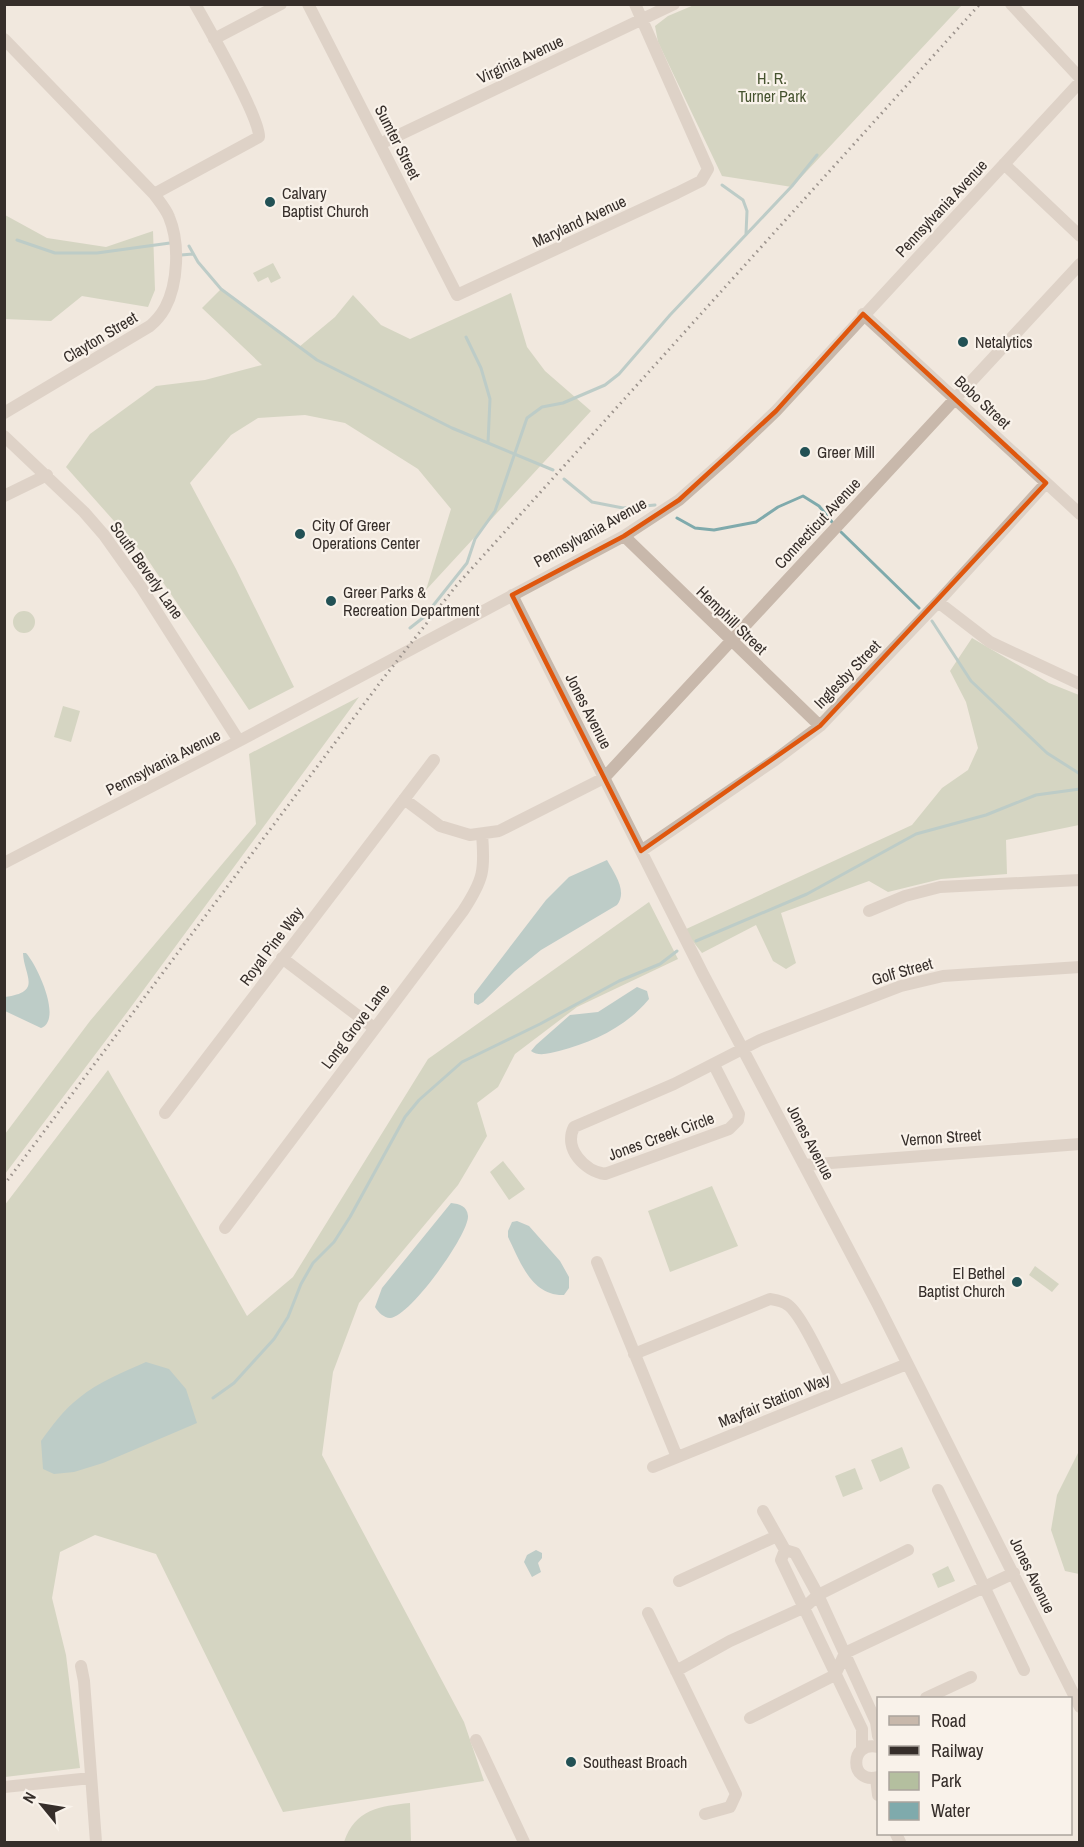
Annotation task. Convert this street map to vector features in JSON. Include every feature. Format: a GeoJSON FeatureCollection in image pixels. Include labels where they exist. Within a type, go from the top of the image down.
{"type":"FeatureCollection","features":[{"type":"Feature","properties":{"kind":"street"},"geometry":{"type":"LineString","coordinates":[[154,194],[260,137],[260,131],[251,112],[195,4]]}},
{"type":"Feature","properties":{"kind":"street"},"geometry":{"type":"LineString","coordinates":[[214,39],[281,4]]}},
{"type":"Feature","properties":{"kind":"street","name":"Sumter Street"},"geometry":{"type":"LineString","coordinates":[[308,4],[457,295]]}},
{"type":"Feature","properties":{"kind":"street"},"geometry":{"type":"LineString","coordinates":[[634,4],[642,20]]}},
{"type":"Feature","properties":{"kind":"street","name":"Virginia Avenue"},"geometry":{"type":"LineString","coordinates":[[380,144],[674,4]]}},
{"type":"Feature","properties":{"kind":"street"},"geometry":{"type":"LineString","coordinates":[[1011,4],[1078,85]]}},
{"type":"Feature","properties":{"kind":"street","name":"Maryland Avenue"},"geometry":{"type":"LineString","coordinates":[[457,295],[701,181],[708,169],[642,20]]}},
{"type":"Feature","properties":{"kind":"street","name":"Clayton Street"},"geometry":{"type":"LineString","coordinates":[[4,39],[154,194],[171,220],[175,244],[173,282],[165,309],[150,326],[4,413]]}},
{"type":"Feature","properties":{"kind":"street","name":"Pennsylvania Avenue"},"geometry":{"type":"LineString","coordinates":[[4,863],[624,536],[679,500],[776,411],[863,314],[1078,85]]}},
{"type":"Feature","properties":{"kind":"street"},"geometry":{"type":"LineString","coordinates":[[1004,164],[1080,236]]}},
{"type":"Feature","properties":{"kind":"street","name":"Connecticut Avenue"},"geometry":{"type":"LineString","coordinates":[[604,778],[1080,264]]}},
{"type":"Feature","properties":{"kind":"street","name":"Bobo Street"},"geometry":{"type":"LineString","coordinates":[[863,314],[1080,514]]}},
{"type":"Feature","properties":{"kind":"street","name":"South Beverly Lane"},"geometry":{"type":"LineString","coordinates":[[4,436],[84,512],[121,557],[239,741]]}},
{"type":"Feature","properties":{"kind":"street"},"geometry":{"type":"LineString","coordinates":[[4,496],[47,475]]}},
{"type":"Feature","properties":{"kind":"street","name":"Inglesby Street"},"geometry":{"type":"LineString","coordinates":[[640,850],[776,760],[820,726],[938,602],[1046,483]]}},
{"type":"Feature","properties":{"kind":"street","name":"Hemphill Street"},"geometry":{"type":"LineString","coordinates":[[624,536],[820,726]]}},
{"type":"Feature","properties":{"kind":"street","name":"Jones Avenue"},"geometry":{"type":"LineString","coordinates":[[512,594],[640,850],[907,1364],[1080,1707]]}},
{"type":"Feature","properties":{"kind":"street"},"geometry":{"type":"LineString","coordinates":[[938,602],[990,642],[1080,684]]}},
{"type":"Feature","properties":{"kind":"street","name":"Royal Pine Way"},"geometry":{"type":"LineString","coordinates":[[165,1113],[434,760]]}},
{"type":"Feature","properties":{"kind":"street"},"geometry":{"type":"LineString","coordinates":[[404,799],[440,826],[470,836],[499,831],[604,778]]}},
{"type":"Feature","properties":{"kind":"street","name":"Long Grove Lane"},"geometry":{"type":"LineString","coordinates":[[225,1228],[464,911],[478,888],[484,865],[482,834]]}},
{"type":"Feature","properties":{"kind":"street"},"geometry":{"type":"LineString","coordinates":[[869,911],[905,896],[940,887],[1080,880]]}},
{"type":"Feature","properties":{"kind":"street"},"geometry":{"type":"LineString","coordinates":[[282,958],[374,1028]]}},
{"type":"Feature","properties":{"kind":"street","name":"Golf Street"},"geometry":{"type":"LineString","coordinates":[[743,1050],[760,1040],[856,1001],[925,979],[962,974],[1080,967]]}},
{"type":"Feature","properties":{"kind":"street","name":"Jones Creek Circle"},"geometry":{"type":"LineString","coordinates":[[714,1065],[738,1114],[738,1120],[729,1130],[605,1174],[594,1173],[585,1166],[574,1151],[571,1140],[574,1127],[743,1050]]}},
{"type":"Feature","properties":{"kind":"street","name":"Vernon Street"},"geometry":{"type":"LineString","coordinates":[[804,1165],[1080,1144]]}},
{"type":"Feature","properties":{"kind":"street"},"geometry":{"type":"LineString","coordinates":[[597,1262],[677,1457]]}},
{"type":"Feature","properties":{"kind":"street"},"geometry":{"type":"LineString","coordinates":[[634,1354],[770,1299],[778,1300],[788,1304],[799,1318],[838,1391]]}},
{"type":"Feature","properties":{"kind":"street","name":"Mayfair Station Way"},"geometry":{"type":"LineString","coordinates":[[654,1467],[907,1364]]}},
{"type":"Feature","properties":{"kind":"street"},"geometry":{"type":"LineString","coordinates":[[938,1490],[1024,1670]]}},
{"type":"Feature","properties":{"kind":"street"},"geometry":{"type":"LineString","coordinates":[[763,1510],[785,1550],[795,1553],[818,1594],[877,1721],[862,1729]]}},
{"type":"Feature","properties":{"kind":"street"},"geometry":{"type":"LineString","coordinates":[[679,1581],[777,1536]]}},
{"type":"Feature","properties":{"kind":"street"},"geometry":{"type":"LineString","coordinates":[[785,1550],[781,1560],[862,1729],[862,1749],[856,1759],[858,1770],[865,1777],[877,1778]]}},
{"type":"Feature","properties":{"kind":"street"},"geometry":{"type":"LineString","coordinates":[[676,1671],[730,1641],[805,1607],[818,1594],[908,1550]]}},
{"type":"Feature","properties":{"kind":"street"},"geometry":{"type":"LineString","coordinates":[[750,1718],[835,1676],[845,1653],[1014,1574]]}},
{"type":"Feature","properties":{"kind":"street"},"geometry":{"type":"LineString","coordinates":[[648,1613],[736,1794],[730,1807],[705,1814]]}},
{"type":"Feature","properties":{"kind":"street"},"geometry":{"type":"LineString","coordinates":[[81,1666],[96,1842]]}},
{"type":"Feature","properties":{"kind":"street"},"geometry":{"type":"LineString","coordinates":[[928,1697],[971,1677]]}},
{"type":"Feature","properties":{"kind":"street"},"geometry":{"type":"LineString","coordinates":[[476,1740],[524,1842]]}},
{"type":"Feature","properties":{"kind":"street"},"geometry":{"type":"LineString","coordinates":[[862,1749],[877,1747]]}},
{"type":"Feature","properties":{"kind":"street"},"geometry":{"type":"LineString","coordinates":[[4,1787],[91,1778]]}},
{"type":"Feature","properties":{"kind":"highlighted area"},"geometry":{"type":"Polygon","coordinates":[[[863,314],[1046,483],[820,726],[641,851],[512,595],[624,536],[679,500],[776,411],[863,314]]]}},
{"type":"Feature","properties":{"kind":"green space","name":"H. R. Turner Park"},"geometry":{"type":"Polygon","coordinates":[[[694,5],[962,5],[792,187],[722,176],[658,42],[655,26],[668,16],[694,5]]]}},
{"type":"Feature","properties":{"kind":"green space"},"geometry":{"type":"Polygon","coordinates":[[[5,215],[47,238],[106,247],[153,231],[155,290],[148,307],[82,296],[51,321],[5,319],[5,215]]]}},
{"type":"Feature","properties":{"kind":"green space"},"geometry":{"type":"Polygon","coordinates":[[[273,263],[281,278],[271,283],[268,277],[258,282],[253,273],[273,263]]]}},
{"type":"Feature","properties":{"kind":"green space"},"geometry":{"type":"Polygon","coordinates":[[[221,289],[299,347],[335,317],[353,295],[381,325],[410,339],[511,293],[527,347],[545,371],[591,411],[426,590],[451,509],[418,469],[345,423],[305,415],[258,418],[231,435],[190,483],[236,569],[294,687],[249,710],[146,557],[66,467],[90,434],[156,386],[205,380],[262,365],[202,308],[221,289]]]}},
{"type":"Feature","properties":{"kind":"green space"},"geometry":{"type":"Polygon","coordinates":[[[24,611],[32,614],[35,622],[32,630],[24,633],[16,630],[13,622],[16,614],[24,611]]]}},
{"type":"Feature","properties":{"kind":"green space"},"geometry":{"type":"Polygon","coordinates":[[[972,638],[1049,683],[1079,695],[1079,825],[1006,840],[1007,874],[941,879],[888,892],[869,881],[781,913],[796,963],[786,969],[773,961],[756,925],[702,953],[684,930],[912,825],[942,788],[968,770],[978,748],[966,702],[950,671],[972,638]]]}},
{"type":"Feature","properties":{"kind":"green space"},"geometry":{"type":"Polygon","coordinates":[[[359,697],[5,1174],[5,1134],[90,1021],[256,824],[249,754],[359,697]]]}},
{"type":"Feature","properties":{"kind":"green space"},"geometry":{"type":"Polygon","coordinates":[[[63,706],[80,711],[71,742],[54,737],[63,706]]]}},
{"type":"Feature","properties":{"kind":"green space"},"geometry":{"type":"Polygon","coordinates":[[[649,902],[678,959],[577,1007],[515,1054],[498,1087],[477,1103],[487,1136],[458,1185],[359,1303],[333,1372],[322,1455],[464,1722],[484,1781],[283,1812],[156,1554],[95,1535],[60,1552],[52,1598],[66,1655],[80,1768],[5,1777],[4,1206],[108,1070],[247,1316],[293,1277],[428,1059],[649,902]]]}},
{"type":"Feature","properties":{"kind":"green space"},"geometry":{"type":"Polygon","coordinates":[[[503,1161],[525,1189],[509,1200],[490,1172],[503,1161]]]}},
{"type":"Feature","properties":{"kind":"green space"},"geometry":{"type":"Polygon","coordinates":[[[712,1186],[738,1246],[670,1272],[648,1211],[712,1186]]]}},
{"type":"Feature","properties":{"kind":"green space"},"geometry":{"type":"Polygon","coordinates":[[[1035,1266],[1059,1284],[1052,1292],[1029,1275],[1035,1266]]]}},
{"type":"Feature","properties":{"kind":"green space"},"geometry":{"type":"Polygon","coordinates":[[[902,1447],[910,1468],[880,1482],[871,1460],[902,1447]]]}},
{"type":"Feature","properties":{"kind":"green space"},"geometry":{"type":"Polygon","coordinates":[[[1079,1451],[1079,1574],[1065,1571],[1051,1530],[1057,1495],[1079,1451]]]}},
{"type":"Feature","properties":{"kind":"green space"},"geometry":{"type":"Polygon","coordinates":[[[855,1468],[863,1489],[843,1497],[835,1476],[855,1468]]]}},
{"type":"Feature","properties":{"kind":"green space"},"geometry":{"type":"Polygon","coordinates":[[[948,1566],[955,1581],[938,1588],[932,1574],[948,1566]]]}},
{"type":"Feature","properties":{"kind":"green space"},"geometry":{"type":"Polygon","coordinates":[[[410,1803],[411,1842],[344,1842],[355,1822],[370,1811],[410,1803]]]}},
{"type":"Feature","properties":{"kind":"water"},"geometry":{"type":"Polygon","coordinates":[[[607,860],[621,888],[617,905],[541,950],[483,1002],[478,1005],[474,1003],[474,994],[546,900],[569,877],[607,860]]]}},
{"type":"Feature","properties":{"kind":"water"},"geometry":{"type":"Polygon","coordinates":[[[23,953],[31,959],[49,1004],[47,1023],[41,1028],[5,1011],[5,997],[17,995],[28,987],[23,953]]]}},
{"type":"Feature","properties":{"kind":"water"},"geometry":{"type":"Polygon","coordinates":[[[637,987],[647,991],[649,999],[630,1018],[608,1032],[559,1051],[537,1054],[531,1051],[570,1015],[598,1012],[637,987]]]}},
{"type":"Feature","properties":{"kind":"water"},"geometry":{"type":"Polygon","coordinates":[[[451,1203],[463,1206],[468,1216],[466,1226],[449,1256],[411,1304],[390,1318],[383,1316],[375,1307],[382,1288],[451,1203]]]}},
{"type":"Feature","properties":{"kind":"water"},"geometry":{"type":"Polygon","coordinates":[[[517,1221],[529,1226],[560,1261],[569,1277],[569,1288],[564,1295],[543,1290],[522,1266],[508,1237],[512,1222],[517,1221]]]}},
{"type":"Feature","properties":{"kind":"water"},"geometry":{"type":"Polygon","coordinates":[[[146,1362],[169,1369],[186,1389],[197,1423],[103,1463],[74,1472],[54,1474],[43,1469],[41,1441],[58,1418],[94,1387],[146,1362]]]}},
{"type":"Feature","properties":{"kind":"water"},"geometry":{"type":"Polygon","coordinates":[[[536,1550],[542,1553],[542,1558],[538,1563],[541,1572],[532,1577],[524,1562],[527,1555],[536,1550]]]}},
{"type":"Feature","properties":{"kind":"waterway"},"geometry":{"type":"LineString","coordinates":[[410,628],[424,617],[467,563],[475,539],[495,511],[527,418],[542,407],[563,403],[605,385],[619,374],[670,315],[792,186],[817,155]]}},
{"type":"Feature","properties":{"kind":"waterway"},"geometry":{"type":"LineString","coordinates":[[722,185],[743,200],[747,211],[746,234]]}},
{"type":"Feature","properties":{"kind":"waterway"},"geometry":{"type":"LineString","coordinates":[[17,240],[55,253],[97,253],[170,243]]}},
{"type":"Feature","properties":{"kind":"waterway"},"geometry":{"type":"LineString","coordinates":[[189,246],[198,262],[221,289],[317,360],[452,428],[553,470]]}},
{"type":"Feature","properties":{"kind":"waterway"},"geometry":{"type":"LineString","coordinates":[[181,255],[193,254]]}},
{"type":"Feature","properties":{"kind":"waterway"},"geometry":{"type":"LineString","coordinates":[[466,337],[481,368],[490,399],[488,443]]}},
{"type":"Feature","properties":{"kind":"waterway"},"geometry":{"type":"LineString","coordinates":[[564,479],[592,502],[623,508],[655,505]]}},
{"type":"Feature","properties":{"kind":"waterway"},"geometry":{"type":"LineString","coordinates":[[677,518],[695,528],[714,530],[756,522],[778,507],[803,496],[819,506],[832,522]]}},
{"type":"Feature","properties":{"kind":"waterway"},"geometry":{"type":"LineString","coordinates":[[841,532],[919,608]]}},
{"type":"Feature","properties":{"kind":"waterway"},"geometry":{"type":"LineString","coordinates":[[932,621],[971,681],[1047,753],[1080,774]]}},
{"type":"Feature","properties":{"kind":"waterway"},"geometry":{"type":"LineString","coordinates":[[696,941],[807,894],[916,834],[986,815],[1036,795],[1080,789]]}},
{"type":"Feature","properties":{"kind":"waterway"},"geometry":{"type":"LineString","coordinates":[[213,1398],[234,1383],[274,1339],[288,1317],[301,1284],[313,1263],[334,1242],[405,1117],[419,1100],[462,1062],[540,1024],[619,981],[660,964],[677,951]]}},
{"type":"Feature","properties":{"kind":"railway"},"geometry":{"type":"LineString","coordinates":[[4,1185],[382,680],[456,586],[980,4]]}},
{"type":"Feature","properties":{"kind":"place","name":"Calvary Baptist Church"},"geometry":{"type":"Point","coordinates":[270,202]}},
{"type":"Feature","properties":{"kind":"place","name":"Netalytics"},"geometry":{"type":"Point","coordinates":[963,342]}},
{"type":"Feature","properties":{"kind":"place","name":"Greer Mill"},"geometry":{"type":"Point","coordinates":[805,452]}},
{"type":"Feature","properties":{"kind":"place","name":"City Of Greer Operations Center"},"geometry":{"type":"Point","coordinates":[300,534]}},
{"type":"Feature","properties":{"kind":"place","name":"Greer Parks & Recreation Department"},"geometry":{"type":"Point","coordinates":[331,601]}},
{"type":"Feature","properties":{"kind":"place","name":"El Bethel Baptist Church"},"geometry":{"type":"Point","coordinates":[1017,1282]}},
{"type":"Feature","properties":{"kind":"place","name":"Southeast Broach"},"geometry":{"type":"Point","coordinates":[571,1762]}}]}
